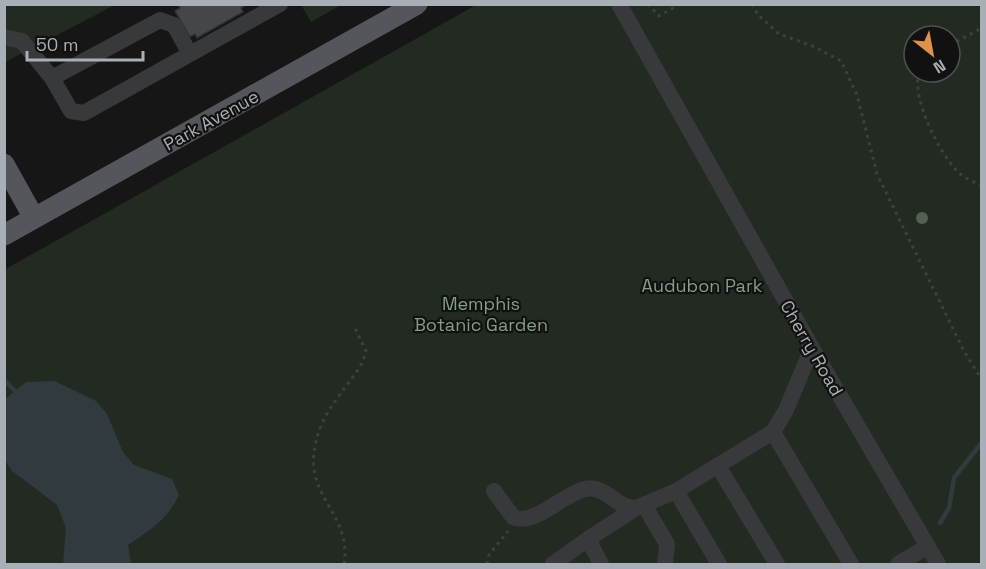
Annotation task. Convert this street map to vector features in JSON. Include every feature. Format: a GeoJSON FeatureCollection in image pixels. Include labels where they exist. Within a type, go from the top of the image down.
{"type":"FeatureCollection","features":[{"type":"Feature","properties":{"kind":"main road","name":"Park Avenue"},"geometry":{"type":"LineString","coordinates":[[4,235],[417,4]]}},
{"type":"Feature","properties":{"kind":"main road"},"geometry":{"type":"LineString","coordinates":[[4,164],[34,218]]}},
{"type":"Feature","properties":{"kind":"street"},"geometry":{"type":"LineString","coordinates":[[4,37],[22,40],[52,78],[71,111],[84,113],[280,4]]}},
{"type":"Feature","properties":{"kind":"street","name":"Cherry Road"},"geometry":{"type":"LineString","coordinates":[[619,4],[812,348],[928,546],[936,564]]}},
{"type":"Feature","properties":{"kind":"street"},"geometry":{"type":"LineString","coordinates":[[52,78],[160,20],[174,25],[190,54]]}},
{"type":"Feature","properties":{"kind":"street"},"geometry":{"type":"LineString","coordinates":[[554,564],[588,539],[640,507],[676,491],[773,432],[786,410],[812,348]]}},
{"type":"Feature","properties":{"kind":"street"},"geometry":{"type":"LineString","coordinates":[[773,432],[851,564]]}},
{"type":"Feature","properties":{"kind":"street"},"geometry":{"type":"LineString","coordinates":[[718,466],[777,564]]}},
{"type":"Feature","properties":{"kind":"street"},"geometry":{"type":"LineString","coordinates":[[494,491],[513,517],[518,519],[527,519],[585,489],[597,489],[630,508],[640,507]]}},
{"type":"Feature","properties":{"kind":"street"},"geometry":{"type":"LineString","coordinates":[[676,491],[719,564]]}},
{"type":"Feature","properties":{"kind":"street"},"geometry":{"type":"LineString","coordinates":[[640,507],[667,544],[665,564]]}},
{"type":"Feature","properties":{"kind":"street"},"geometry":{"type":"LineString","coordinates":[[588,539],[601,564]]}},
{"type":"Feature","properties":{"kind":"street"},"geometry":{"type":"LineString","coordinates":[[898,564],[928,546]]}},
{"type":"Feature","properties":{"kind":"path"},"geometry":{"type":"LineString","coordinates":[[648,4],[659,16],[680,4]]}},
{"type":"Feature","properties":{"kind":"path"},"geometry":{"type":"LineString","coordinates":[[752,4],[758,15],[778,34],[841,61],[857,95],[878,174],[964,351],[981,380]]}},
{"type":"Feature","properties":{"kind":"path"},"geometry":{"type":"LineString","coordinates":[[962,38],[981,28]]}},
{"type":"Feature","properties":{"kind":"path"},"geometry":{"type":"LineString","coordinates":[[916,84],[918,99],[948,160],[960,174],[981,186]]}},
{"type":"Feature","properties":{"kind":"path"},"geometry":{"type":"LineString","coordinates":[[344,564],[344,532],[320,491],[313,474],[313,458],[321,426],[363,361],[366,351],[355,328]]}},
{"type":"Feature","properties":{"kind":"path"},"geometry":{"type":"LineString","coordinates":[[488,564],[493,549],[518,519]]}},
{"type":"Feature","properties":{"kind":"green space"},"geometry":{"type":"Polygon","coordinates":[[[5,5],[115,5],[5,62],[5,5]]]}},
{"type":"Feature","properties":{"kind":"green space"},"geometry":{"type":"Polygon","coordinates":[[[301,5],[341,5],[311,22],[301,5]]]}},
{"type":"Feature","properties":{"kind":"green space","name":"Memphis Botanic Garden"},"geometry":{"type":"Polygon","coordinates":[[[476,5],[981,5],[981,564],[5,564],[4,270],[476,5]]]}},
{"type":"Feature","properties":{"kind":"shaded area"},"geometry":{"type":"Polygon","coordinates":[[[55,381],[96,401],[107,414],[123,452],[134,465],[172,479],[179,495],[164,518],[128,545],[131,564],[63,564],[66,528],[57,505],[11,470],[5,460],[5,399],[26,382],[55,381]]]}},
{"type":"Feature","properties":{"kind":"building"},"geometry":{"type":"Polygon","coordinates":[[[178,4],[247,4],[241,8],[243,12],[197,38],[195,34],[190,37],[175,11],[180,8],[178,4]]]}},
{"type":"Feature","properties":{"kind":"waterway"},"geometry":{"type":"LineString","coordinates":[[4,380],[15,391]]}},
{"type":"Feature","properties":{"kind":"waterway"},"geometry":{"type":"LineString","coordinates":[[940,523],[949,508],[954,478],[982,442]]}},
{"type":"Feature","properties":{"kind":"park label","name":"Audubon Park"},"geometry":{"type":"Point","coordinates":[702,285]}}]}
